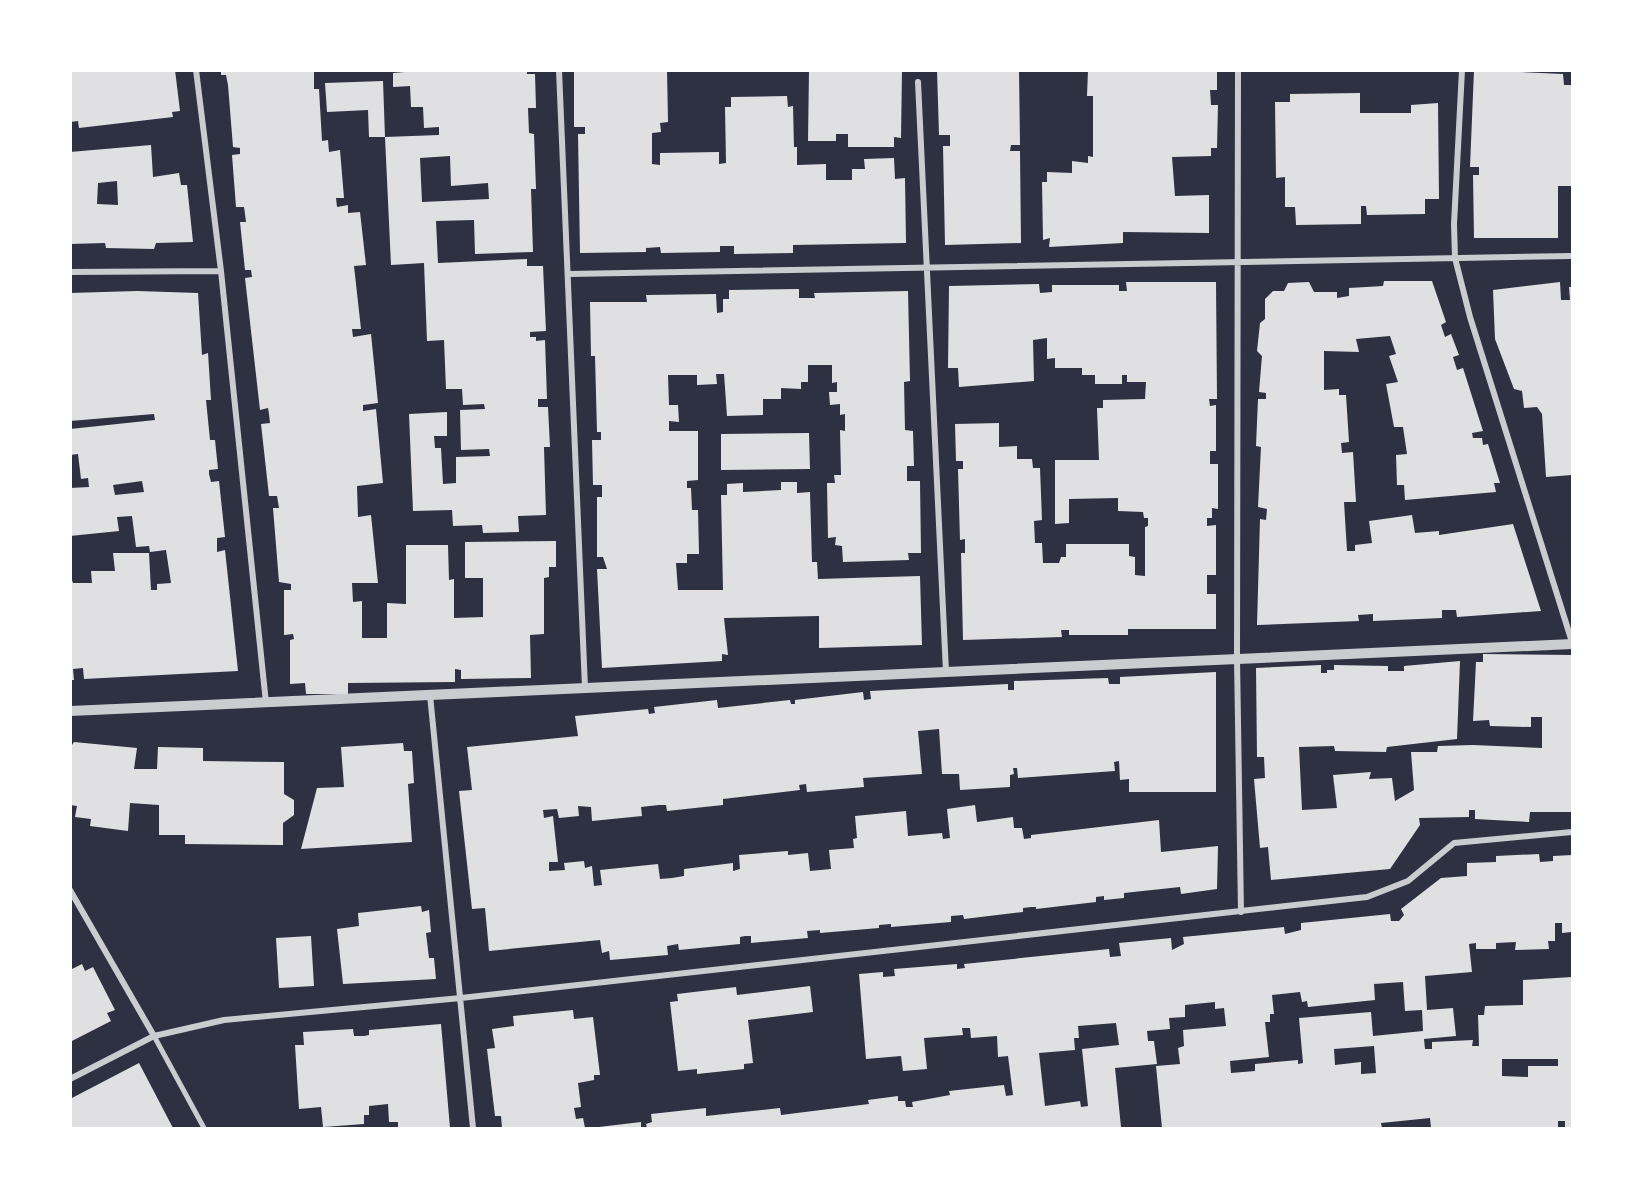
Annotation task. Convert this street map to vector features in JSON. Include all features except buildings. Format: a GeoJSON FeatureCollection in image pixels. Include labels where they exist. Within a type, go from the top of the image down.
{"type":"FeatureCollection","features":[{"type":"Feature","properties":{"kind":"street"},"geometry":{"type":"LineString","coordinates":[[196,70],[221,272],[266,702]]}},
{"type":"Feature","properties":{"kind":"street"},"geometry":{"type":"LineString","coordinates":[[559,70],[585,688]]}},
{"type":"Feature","properties":{"kind":"street"},"geometry":{"type":"LineString","coordinates":[[1238,70],[1237,659],[1241,912]]}},
{"type":"Feature","properties":{"kind":"street"},"geometry":{"type":"LineString","coordinates":[[70,711],[1572,643],[1470,318],[1455,258],[1454,224],[1462,70]]}},
{"type":"Feature","properties":{"kind":"street"},"geometry":{"type":"LineString","coordinates":[[918,82],[946,672]]}},
{"type":"Feature","properties":{"kind":"street"},"geometry":{"type":"LineString","coordinates":[[568,274],[1572,256]]}},
{"type":"Feature","properties":{"kind":"street"},"geometry":{"type":"LineString","coordinates":[[70,272],[221,272]]}},
{"type":"Feature","properties":{"kind":"street"},"geometry":{"type":"LineString","coordinates":[[430,695],[473,1128]]}},
{"type":"Feature","properties":{"kind":"street"},"geometry":{"type":"LineString","coordinates":[[70,1079],[154,1036],[224,1020],[461,998],[1367,897],[1408,882],[1454,843],[1572,832]]}},
{"type":"Feature","properties":{"kind":"street"},"geometry":{"type":"LineString","coordinates":[[70,890],[204,1128]]}}]}
